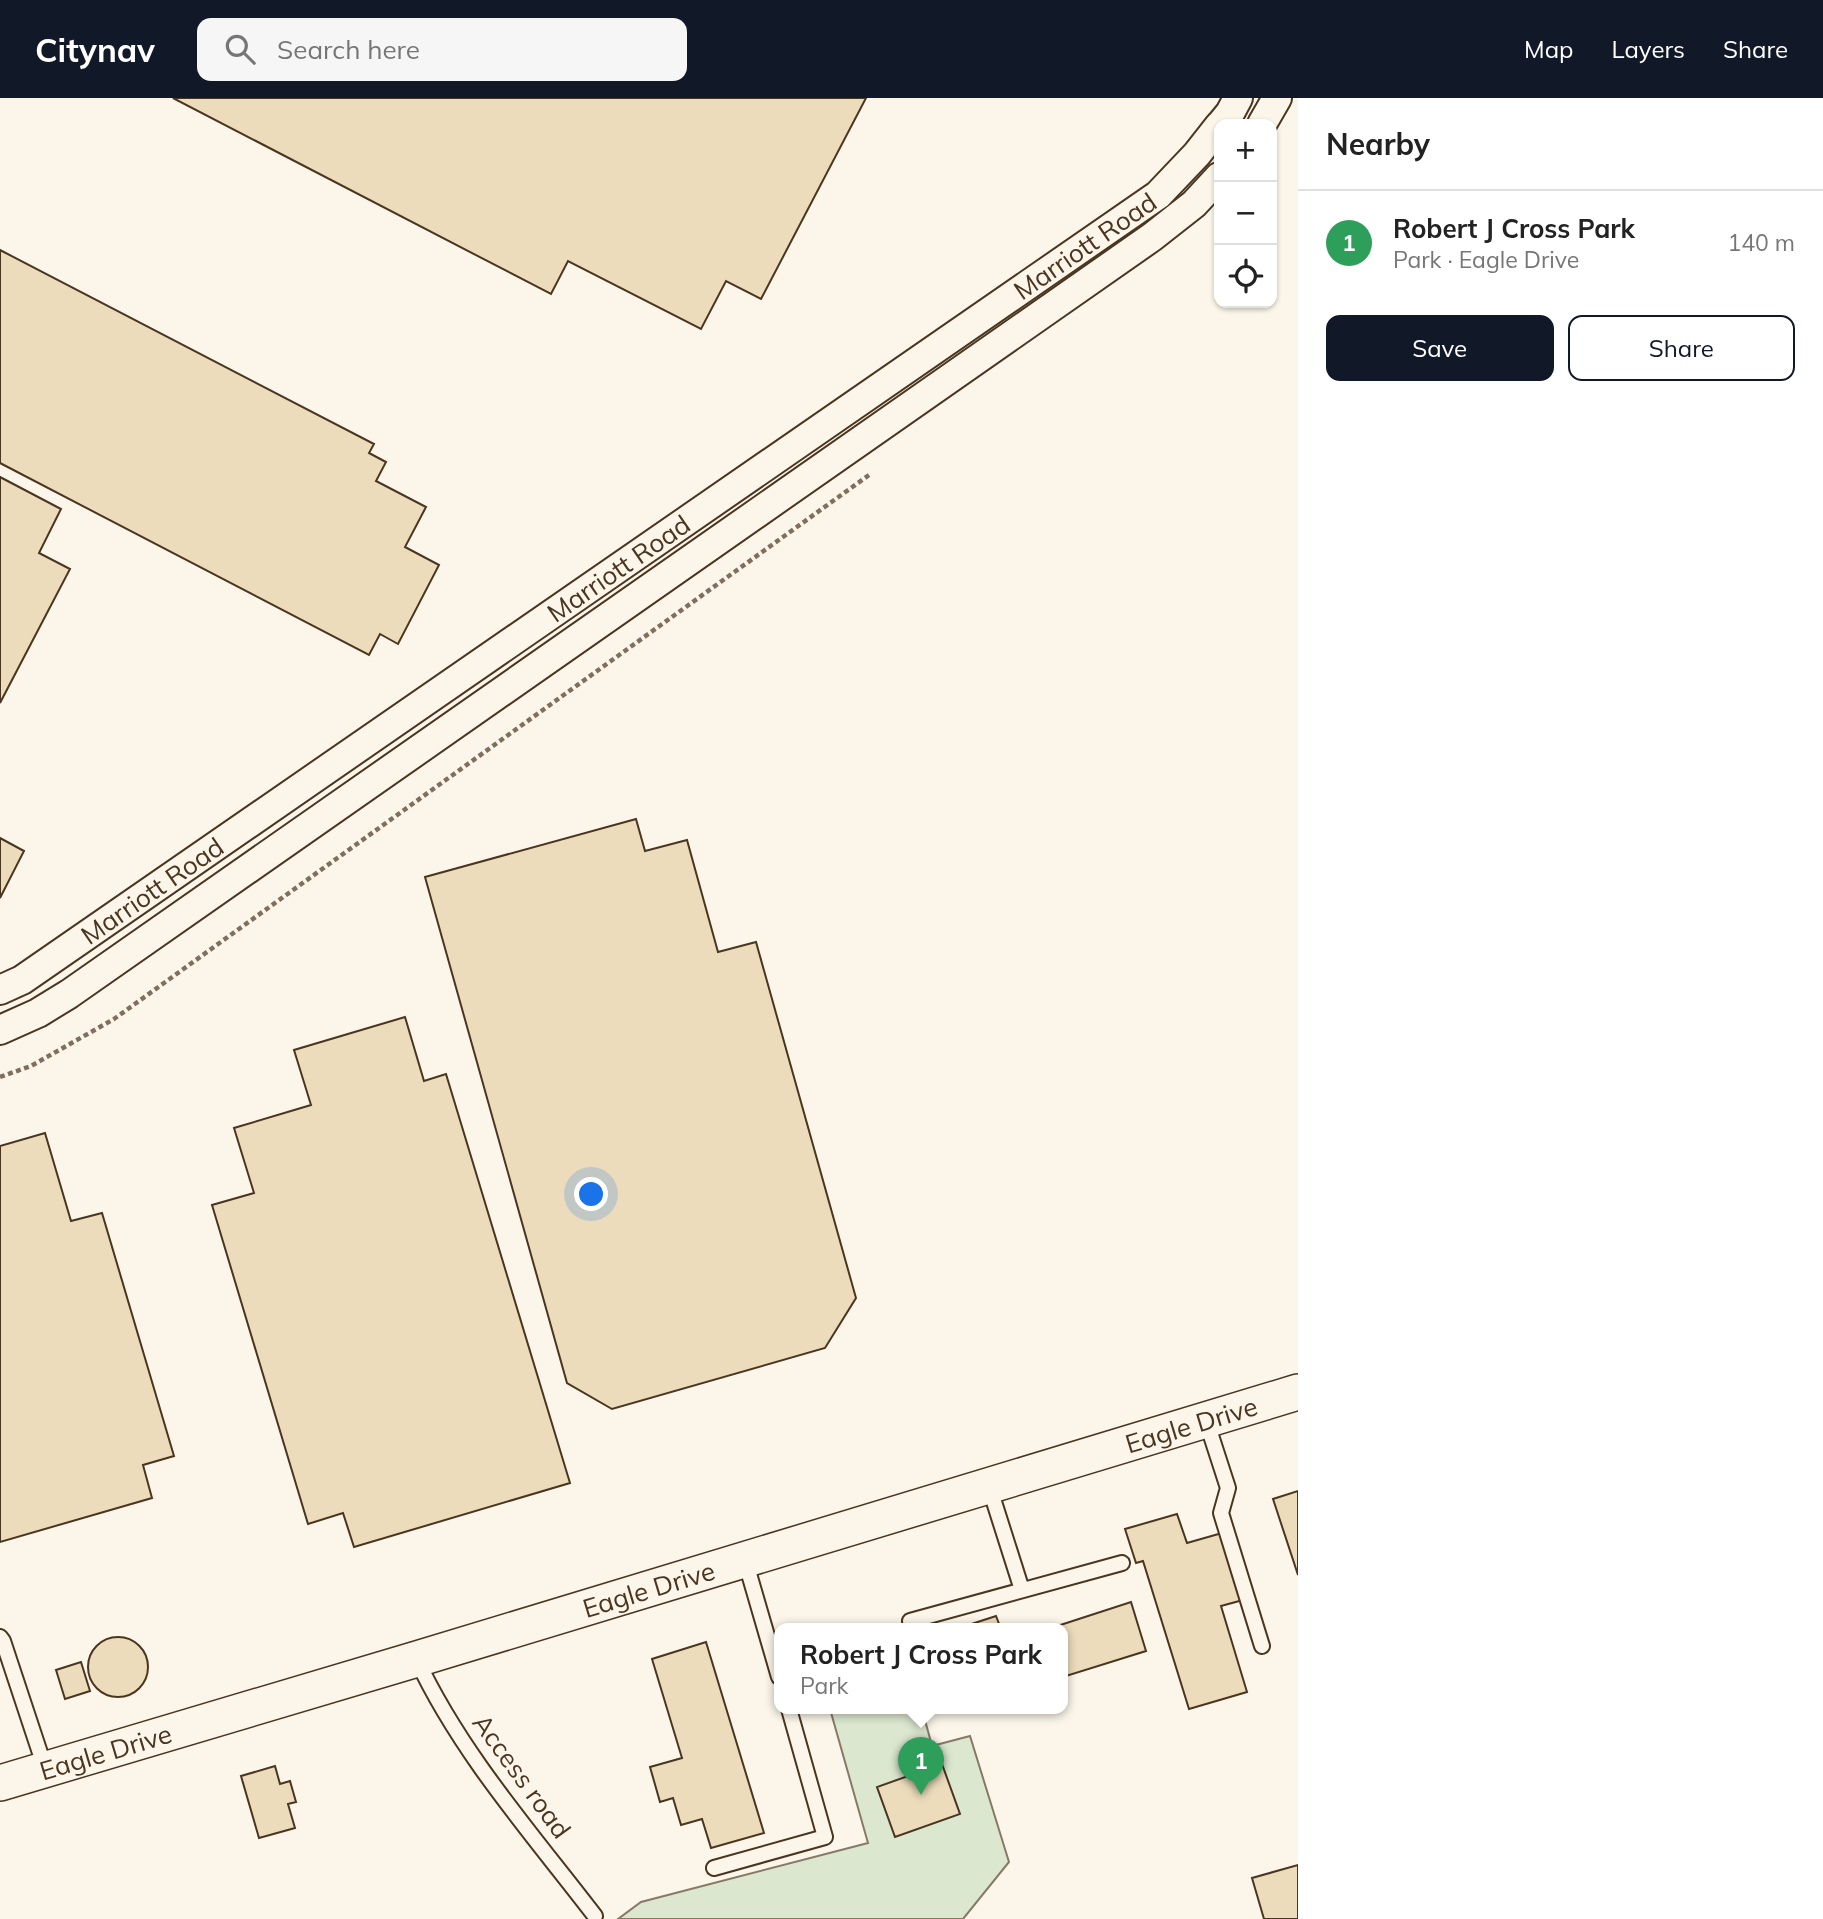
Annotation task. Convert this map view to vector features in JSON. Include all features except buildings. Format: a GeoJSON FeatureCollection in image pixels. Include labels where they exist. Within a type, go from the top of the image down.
{"type":"FeatureCollection","features":[{"type":"Feature","properties":{"kind":"street","name":"Marriott Road"},"geometry":{"type":"LineString","coordinates":[[1224,119],[1238,98]]}},
{"type":"Feature","properties":{"kind":"street"},"geometry":{"type":"LineString","coordinates":[[1265,119],[1277,98]]}},
{"type":"Feature","properties":{"kind":"street","name":"Marriott Road"},"geometry":{"type":"LineString","coordinates":[[0,990],[22,979],[1158,195],[1214,133]]}},
{"type":"Feature","properties":{"kind":"street","name":"Marriott Road"},"geometry":{"type":"LineString","coordinates":[[0,1030],[38,1013],[69,994],[1152,237],[1194,204],[1214,182]]}},
{"type":"Feature","properties":{"kind":"street","name":"Eagle Drive"},"geometry":{"type":"LineString","coordinates":[[0,1783],[1298,1392]]}},
{"type":"Feature","properties":{"kind":"lane"},"geometry":{"type":"LineString","coordinates":[[1206,1420],[1228,1488],[1221,1513],[1262,1646]]}},
{"type":"Feature","properties":{"kind":"lane"},"geometry":{"type":"LineString","coordinates":[[989,1486],[1022,1590]]}},
{"type":"Feature","properties":{"kind":"lane"},"geometry":{"type":"LineString","coordinates":[[745,1560],[774,1660]]}},
{"type":"Feature","properties":{"kind":"lane"},"geometry":{"type":"LineString","coordinates":[[910,1621],[1122,1563]]}},
{"type":"Feature","properties":{"kind":"lane"},"geometry":{"type":"LineString","coordinates":[[0,1637],[46,1770]]}},
{"type":"Feature","properties":{"kind":"lane","name":"Access road"},"geometry":{"type":"LineString","coordinates":[[417,1659],[432,1689],[486,1775],[595,1916]]}},
{"type":"Feature","properties":{"kind":"lane"},"geometry":{"type":"LineString","coordinates":[[714,1868],[825,1837],[790,1714]]}},
{"type":"Feature","properties":{"kind":"path"},"geometry":{"type":"LineString","coordinates":[[0,1077],[31,1066],[114,1019],[870,475]]}},
{"type":"Feature","properties":{"kind":"green space"},"geometry":{"type":"Polygon","coordinates":[[[831,1714],[923,1714],[932,1746],[970,1736],[1009,1862],[963,1919],[618,1919],[641,1902],[868,1843],[831,1714]]]}},
{"type":"Feature","properties":{"kind":"place","name":"Robert J Cross Park"},"geometry":{"type":"Point","coordinates":[921,1795]}}]}
